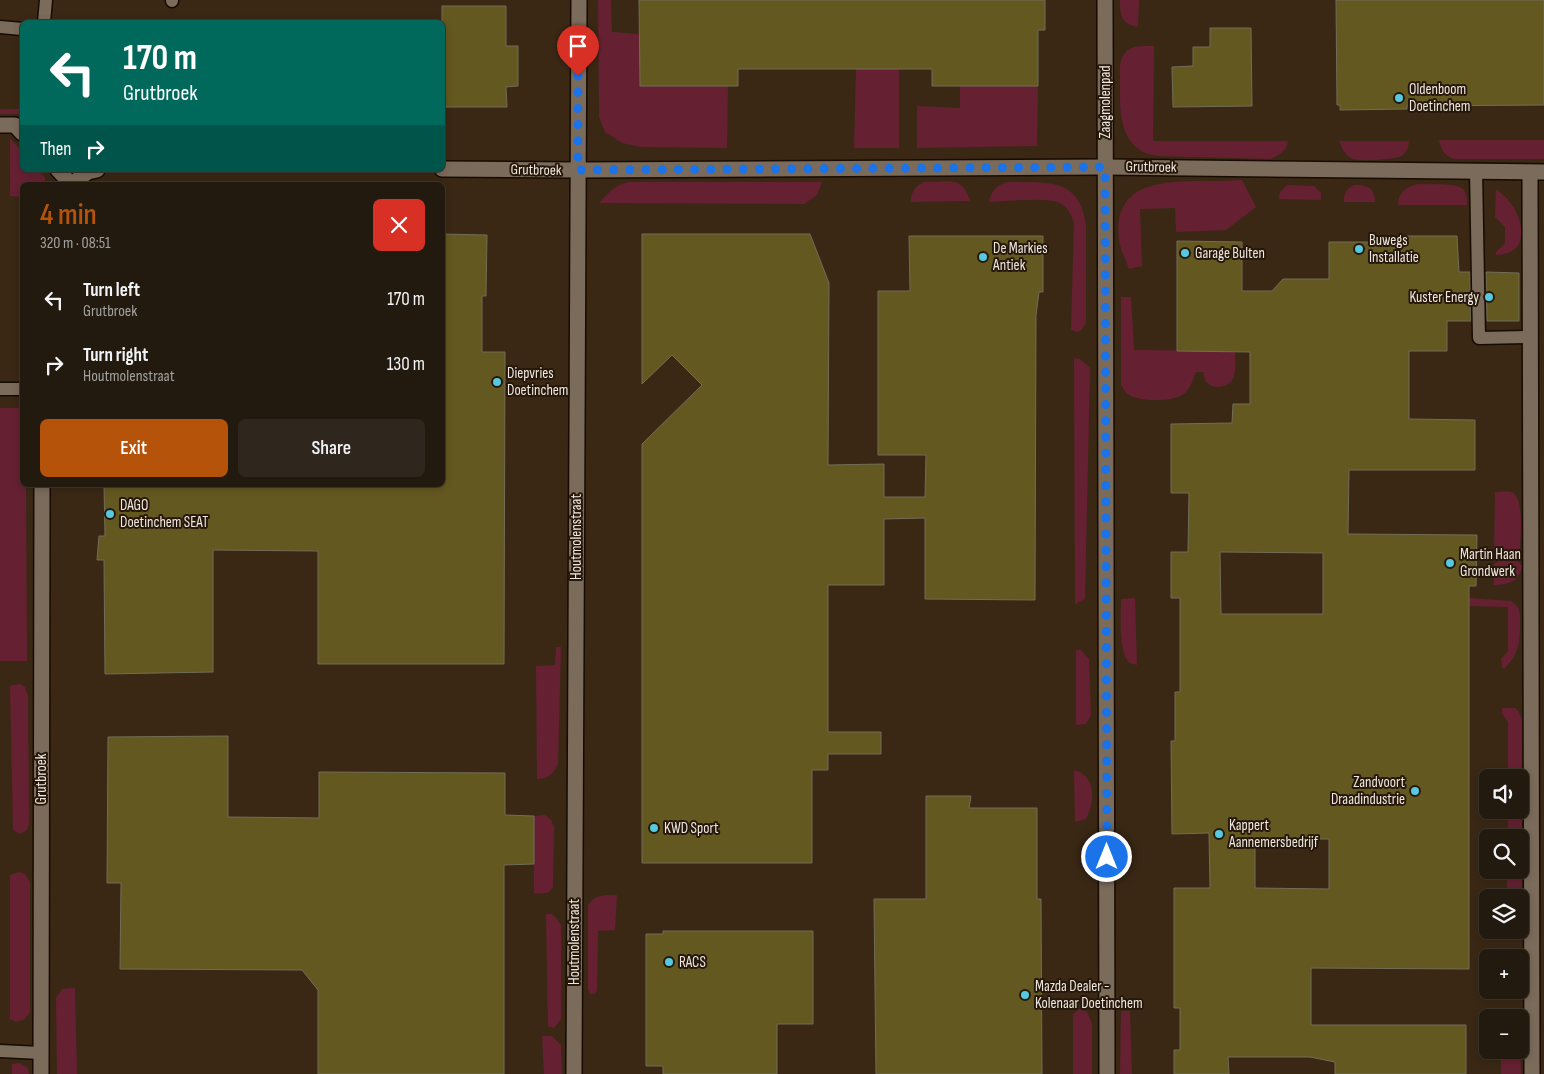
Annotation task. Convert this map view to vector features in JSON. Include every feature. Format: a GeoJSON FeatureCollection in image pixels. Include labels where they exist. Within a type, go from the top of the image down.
{"type":"FeatureCollection","features":[{"type":"Feature","properties":{"kind":"street","name":"Houtmolenstraat"},"geometry":{"type":"LineString","coordinates":[[574,1074],[579,0]]}},
{"type":"Feature","properties":{"kind":"street","name":"Zaagmolenpad"},"geometry":{"type":"LineString","coordinates":[[1105,0],[1107,1074]]}},
{"type":"Feature","properties":{"kind":"street"},"geometry":{"type":"LineString","coordinates":[[0,125],[15,125],[20,131]]}},
{"type":"Feature","properties":{"kind":"street","name":"Grutbroek"},"geometry":{"type":"LineString","coordinates":[[445,169],[1105,167],[1537,172],[1531,337],[1532,1074]]}},
{"type":"Feature","properties":{"kind":"street"},"geometry":{"type":"LineString","coordinates":[[60,172],[68,182]]}},
{"type":"Feature","properties":{"kind":"street"},"geometry":{"type":"LineString","coordinates":[[74,182],[88,172]]}},
{"type":"Feature","properties":{"kind":"street","name":"Grutbroek"},"geometry":{"type":"LineString","coordinates":[[40,1074],[42,487]]}},
{"type":"Feature","properties":{"kind":"lane"},"geometry":{"type":"LineString","coordinates":[[44,20],[46,0]]}},
{"type":"Feature","properties":{"kind":"lane"},"geometry":{"type":"LineString","coordinates":[[0,27],[20,29]]}},
{"type":"Feature","properties":{"kind":"lane"},"geometry":{"type":"LineString","coordinates":[[1476,170],[1479,338],[1531,337]]}},
{"type":"Feature","properties":{"kind":"lane"},"geometry":{"type":"LineString","coordinates":[[0,389],[20,389]]}},
{"type":"Feature","properties":{"kind":"lane"},"geometry":{"type":"LineString","coordinates":[[0,1051],[40,1053]]}},
{"type":"Feature","properties":{"kind":"shaded area"},"geometry":{"type":"Polygon","coordinates":[[[0,0],[1544,0],[1544,1074],[0,1074],[0,0]]]}},
{"type":"Feature","properties":{"kind":"shaded area"},"geometry":{"type":"Polygon","coordinates":[[[598,0],[611,0],[612,32],[639,34],[640,86],[728,86],[727,148],[642,147],[622,143],[605,132],[599,117],[598,0]]]}},
{"type":"Feature","properties":{"kind":"shaded area"},"geometry":{"type":"Polygon","coordinates":[[[1120,0],[1139,0],[1138,27],[1128,24],[1123,18],[1120,10],[1120,0]]]}},
{"type":"Feature","properties":{"kind":"shaded area"},"geometry":{"type":"Polygon","coordinates":[[[1138,46],[1154,46],[1153,141],[1288,141],[1284,150],[1271,159],[1158,156],[1145,153],[1135,146],[1129,139],[1122,121],[1120,63],[1127,50],[1138,46]]]}},
{"type":"Feature","properties":{"kind":"shaded area"},"geometry":{"type":"Polygon","coordinates":[[[856,69],[899,69],[899,148],[854,148],[856,69]]]}},
{"type":"Feature","properties":{"kind":"shaded area"},"geometry":{"type":"Polygon","coordinates":[[[960,86],[1038,86],[1037,146],[917,148],[917,106],[960,108],[960,86]]]}},
{"type":"Feature","properties":{"kind":"shaded area"},"geometry":{"type":"Polygon","coordinates":[[[0,109],[20,109],[20,114],[0,114],[0,109]]]}},
{"type":"Feature","properties":{"kind":"shaded area"},"geometry":{"type":"Polygon","coordinates":[[[10,138],[20,149],[20,172],[40,172],[45,178],[45,182],[20,182],[20,197],[10,196],[10,138]]]}},
{"type":"Feature","properties":{"kind":"shaded area"},"geometry":{"type":"Polygon","coordinates":[[[1439,140],[1544,140],[1544,159],[1454,159],[1444,152],[1439,140]]]}},
{"type":"Feature","properties":{"kind":"shaded area"},"geometry":{"type":"Polygon","coordinates":[[[1339,141],[1409,141],[1409,145],[1406,152],[1399,157],[1357,160],[1350,158],[1344,152],[1339,141]]]}},
{"type":"Feature","properties":{"kind":"shaded area"},"geometry":{"type":"Polygon","coordinates":[[[1242,180],[1256,207],[1226,230],[1176,232],[1175,208],[1140,209],[1142,266],[1129,269],[1119,240],[1119,222],[1123,208],[1130,197],[1140,190],[1166,183],[1242,180]]]}},
{"type":"Feature","properties":{"kind":"shaded area"},"geometry":{"type":"Polygon","coordinates":[[[948,181],[959,184],[967,193],[970,201],[911,202],[915,189],[925,182],[948,181]]]}},
{"type":"Feature","properties":{"kind":"shaded area"},"geometry":{"type":"Polygon","coordinates":[[[629,182],[822,182],[817,195],[804,204],[599,203],[612,189],[629,182]]]}},
{"type":"Feature","properties":{"kind":"shaded area"},"geometry":{"type":"Polygon","coordinates":[[[1008,182],[1036,182],[1059,186],[1069,190],[1082,209],[1086,225],[1086,323],[1078,332],[1071,330],[1074,222],[1072,217],[1065,207],[1054,201],[989,202],[995,189],[1008,182]]]}},
{"type":"Feature","properties":{"kind":"shaded area"},"geometry":{"type":"Polygon","coordinates":[[[1418,184],[1454,185],[1459,187],[1465,192],[1467,205],[1398,205],[1401,193],[1418,184]]]}},
{"type":"Feature","properties":{"kind":"shaded area"},"geometry":{"type":"Polygon","coordinates":[[[1287,185],[1314,186],[1321,193],[1321,200],[1279,199],[1280,192],[1287,185]]]}},
{"type":"Feature","properties":{"kind":"shaded area"},"geometry":{"type":"Polygon","coordinates":[[[1354,185],[1372,190],[1375,202],[1344,202],[1346,192],[1354,185]]]}},
{"type":"Feature","properties":{"kind":"shaded area"},"geometry":{"type":"Polygon","coordinates":[[[1496,190],[1513,206],[1521,228],[1521,238],[1517,247],[1509,253],[1496,255],[1496,252],[1505,243],[1505,227],[1495,217],[1496,190]]]}},
{"type":"Feature","properties":{"kind":"shaded area"},"geometry":{"type":"Polygon","coordinates":[[[1121,297],[1131,297],[1134,350],[1235,351],[1235,370],[1232,380],[1221,387],[1216,387],[1205,380],[1203,372],[1196,372],[1191,385],[1182,395],[1177,397],[1163,400],[1146,400],[1132,397],[1121,385],[1121,297]]]}},
{"type":"Feature","properties":{"kind":"shaded area"},"geometry":{"type":"Polygon","coordinates":[[[1074,358],[1080,359],[1090,368],[1085,599],[1075,604],[1074,358]]]}},
{"type":"Feature","properties":{"kind":"shaded area"},"geometry":{"type":"Polygon","coordinates":[[[0,408],[20,408],[20,487],[26,487],[27,661],[0,661],[0,408]]]}},
{"type":"Feature","properties":{"kind":"shaded area"},"geometry":{"type":"Polygon","coordinates":[[[1495,492],[1511,492],[1515,495],[1520,509],[1520,549],[1515,554],[1509,556],[1494,557],[1495,492]]]}},
{"type":"Feature","properties":{"kind":"shaded area"},"geometry":{"type":"Polygon","coordinates":[[[1499,561],[1518,561],[1522,566],[1516,579],[1504,584],[1494,585],[1494,564],[1499,561]]]}},
{"type":"Feature","properties":{"kind":"shaded area"},"geometry":{"type":"Polygon","coordinates":[[[1135,598],[1137,665],[1130,663],[1126,659],[1122,643],[1121,623],[1121,599],[1135,598]]]}},
{"type":"Feature","properties":{"kind":"shaded area"},"geometry":{"type":"Polygon","coordinates":[[[1469,598],[1511,601],[1518,608],[1520,617],[1519,644],[1512,659],[1504,669],[1501,659],[1508,651],[1508,607],[1469,606],[1469,598]]]}},
{"type":"Feature","properties":{"kind":"shaded area"},"geometry":{"type":"Polygon","coordinates":[[[556,647],[561,647],[558,764],[550,775],[537,779],[536,666],[555,665],[556,647]]]}},
{"type":"Feature","properties":{"kind":"shaded area"},"geometry":{"type":"Polygon","coordinates":[[[1076,650],[1081,650],[1089,659],[1091,715],[1086,724],[1076,725],[1076,650]]]}},
{"type":"Feature","properties":{"kind":"shaded area"},"geometry":{"type":"Polygon","coordinates":[[[20,684],[25,687],[28,696],[29,825],[26,831],[20,834],[13,830],[10,686],[20,684]]]}},
{"type":"Feature","properties":{"kind":"shaded area"},"geometry":{"type":"Polygon","coordinates":[[[1502,708],[1515,708],[1522,720],[1522,769],[1508,769],[1508,722],[1502,714],[1502,708]]]}},
{"type":"Feature","properties":{"kind":"shaded area"},"geometry":{"type":"Polygon","coordinates":[[[1074,770],[1087,778],[1092,790],[1091,805],[1086,819],[1075,822],[1074,770]]]}},
{"type":"Feature","properties":{"kind":"shaded area"},"geometry":{"type":"Polygon","coordinates":[[[545,815],[551,820],[554,827],[553,887],[549,891],[540,894],[534,893],[534,816],[545,815]]]}},
{"type":"Feature","properties":{"kind":"shaded area"},"geometry":{"type":"Polygon","coordinates":[[[1508,819],[1522,819],[1522,829],[1508,829],[1508,819]]]}},
{"type":"Feature","properties":{"kind":"shaded area"},"geometry":{"type":"Polygon","coordinates":[[[19,872],[25,874],[30,882],[30,1012],[25,1019],[17,1022],[10,1019],[10,875],[19,872]]]}},
{"type":"Feature","properties":{"kind":"shaded area"},"geometry":{"type":"Polygon","coordinates":[[[1507,879],[1522,879],[1522,889],[1507,889],[1507,879]]]}},
{"type":"Feature","properties":{"kind":"shaded area"},"geometry":{"type":"Polygon","coordinates":[[[617,895],[615,930],[598,931],[597,990],[595,994],[590,994],[588,989],[588,905],[597,897],[617,895]]]}},
{"type":"Feature","properties":{"kind":"shaded area"},"geometry":{"type":"Polygon","coordinates":[[[546,914],[552,914],[561,925],[561,1019],[554,1028],[548,1026],[546,914]]]}},
{"type":"Feature","properties":{"kind":"shaded area"},"geometry":{"type":"Polygon","coordinates":[[[75,988],[77,1074],[57,1074],[56,998],[62,989],[75,988]]]}},
{"type":"Feature","properties":{"kind":"shaded area"},"geometry":{"type":"Polygon","coordinates":[[[1079,1009],[1087,1012],[1092,1023],[1092,1074],[1073,1074],[1073,1014],[1079,1009]]]}},
{"type":"Feature","properties":{"kind":"shaded area"},"geometry":{"type":"Polygon","coordinates":[[[1121,1011],[1130,1011],[1132,1074],[1120,1074],[1121,1011]]]}},
{"type":"Feature","properties":{"kind":"shaded area"},"geometry":{"type":"Polygon","coordinates":[[[542,1036],[552,1036],[561,1045],[562,1074],[544,1074],[542,1036]]]}},
{"type":"Feature","properties":{"kind":"shaded area"},"geometry":{"type":"Polygon","coordinates":[[[1501,1059],[1521,1059],[1521,1074],[1501,1074],[1501,1059]]]}},
{"type":"Feature","properties":{"kind":"shaded area"},"geometry":{"type":"Polygon","coordinates":[[[19,1063],[28,1068],[29,1074],[12,1074],[12,1064],[19,1063]]]}},
{"type":"Feature","properties":{"kind":"building"},"geometry":{"type":"Polygon","coordinates":[[[639,0],[1045,0],[1045,30],[1038,30],[1038,86],[932,86],[932,69],[738,69],[738,86],[640,86],[639,0]]]}},
{"type":"Feature","properties":{"kind":"building"},"geometry":{"type":"Polygon","coordinates":[[[1336,0],[1544,0],[1544,105],[1407,106],[1407,109],[1340,110],[1340,105],[1337,105],[1336,0]]]}},
{"type":"Feature","properties":{"kind":"building"},"geometry":{"type":"Polygon","coordinates":[[[442,6],[506,6],[506,46],[518,46],[518,86],[506,87],[507,107],[445,107],[445,20],[442,20],[442,6]]]}},
{"type":"Feature","properties":{"kind":"building"},"geometry":{"type":"Polygon","coordinates":[[[1210,28],[1251,28],[1252,106],[1173,107],[1172,67],[1193,66],[1193,47],[1210,47],[1210,28]]]}},
{"type":"Feature","properties":{"kind":"building"},"geometry":{"type":"Polygon","coordinates":[[[445,234],[487,235],[486,296],[482,296],[482,352],[505,352],[504,664],[318,664],[318,551],[213,550],[213,672],[105,674],[104,560],[97,560],[99,536],[105,536],[104,487],[445,487],[445,234]]]}},
{"type":"Feature","properties":{"kind":"building"},"geometry":{"type":"Polygon","coordinates":[[[642,234],[810,234],[829,283],[828,465],[884,464],[884,497],[925,497],[926,455],[878,455],[878,291],[910,291],[909,236],[1043,236],[1043,292],[1039,292],[1036,315],[1035,600],[925,599],[925,518],[884,519],[884,585],[828,585],[828,732],[881,732],[881,754],[828,754],[828,770],[812,770],[812,863],[642,863],[642,444],[702,385],[672,355],[642,384],[642,234]]]}},
{"type":"Feature","properties":{"kind":"building"},"geometry":{"type":"Polygon","coordinates":[[[1397,236],[1457,236],[1459,272],[1470,272],[1471,321],[1447,321],[1447,351],[1409,351],[1409,419],[1475,420],[1475,470],[1349,470],[1348,534],[1477,535],[1476,586],[1469,586],[1469,969],[1311,968],[1311,1025],[1466,1025],[1466,1074],[1335,1074],[1335,1062],[1310,1057],[1228,1057],[1229,1074],[1174,1074],[1174,1050],[1180,1050],[1180,1008],[1174,1008],[1174,888],[1210,888],[1209,833],[1172,834],[1171,741],[1175,741],[1175,692],[1180,692],[1180,598],[1171,598],[1171,552],[1188,552],[1189,493],[1171,493],[1171,424],[1232,423],[1233,404],[1250,404],[1250,352],[1177,351],[1177,241],[1242,242],[1242,291],[1272,291],[1283,279],[1329,279],[1329,242],[1398,242],[1397,236]],[[1220,552],[1221,614],[1323,614],[1323,553],[1220,552]],[[1255,839],[1255,888],[1329,889],[1329,839],[1255,839]]]}},
{"type":"Feature","properties":{"kind":"building"},"geometry":{"type":"Polygon","coordinates":[[[1486,272],[1519,273],[1519,321],[1487,321],[1486,272]]]}},
{"type":"Feature","properties":{"kind":"building"},"geometry":{"type":"Polygon","coordinates":[[[228,736],[228,817],[319,818],[319,772],[505,773],[505,815],[534,816],[534,864],[504,865],[504,1074],[318,1074],[318,990],[302,970],[120,969],[121,883],[107,883],[108,737],[228,736]]]}},
{"type":"Feature","properties":{"kind":"building"},"geometry":{"type":"Polygon","coordinates":[[[926,796],[971,796],[969,808],[1037,808],[1037,899],[1041,899],[1042,1074],[876,1074],[874,899],[926,899],[926,796]]]}},
{"type":"Feature","properties":{"kind":"building"},"geometry":{"type":"Polygon","coordinates":[[[663,931],[813,931],[813,1024],[777,1024],[777,1074],[663,1074],[663,1066],[646,1066],[646,934],[663,934],[663,931]]]}},
{"type":"Feature","properties":{"kind":"place","name":"Oldenboom Doetinchem"},"geometry":{"type":"Point","coordinates":[1399,98]}},
{"type":"Feature","properties":{"kind":"place","name":"Buwegs Installatie"},"geometry":{"type":"Point","coordinates":[1359,249]}},
{"type":"Feature","properties":{"kind":"place","name":"Garage Bulten"},"geometry":{"type":"Point","coordinates":[1185,253]}},
{"type":"Feature","properties":{"kind":"place","name":"De Markies Antiek"},"geometry":{"type":"Point","coordinates":[983,257]}},
{"type":"Feature","properties":{"kind":"place","name":"Kuster Energy"},"geometry":{"type":"Point","coordinates":[1489,297]}},
{"type":"Feature","properties":{"kind":"place","name":"Diepvries Doetinchem"},"geometry":{"type":"Point","coordinates":[497,382]}},
{"type":"Feature","properties":{"kind":"place","name":"DAGO Doetinchem SEAT"},"geometry":{"type":"Point","coordinates":[110,514]}},
{"type":"Feature","properties":{"kind":"place","name":"Martin Haan Grondwerk"},"geometry":{"type":"Point","coordinates":[1450,563]}},
{"type":"Feature","properties":{"kind":"place","name":"Zandvoort Draadindustrie"},"geometry":{"type":"Point","coordinates":[1415,791]}},
{"type":"Feature","properties":{"kind":"place","name":"KWD Sport"},"geometry":{"type":"Point","coordinates":[654,828]}},
{"type":"Feature","properties":{"kind":"place","name":"Kappert Aannemersbedrijf"},"geometry":{"type":"Point","coordinates":[1219,834]}},
{"type":"Feature","properties":{"kind":"place","name":"RACS"},"geometry":{"type":"Point","coordinates":[669,962]}},
{"type":"Feature","properties":{"kind":"place","name":"Mazda Dealer - Kolenaar Doetinchem"},"geometry":{"type":"Point","coordinates":[1025,995]}},
{"type":"Feature","properties":{"kind":"route"},"geometry":{"type":"LineString","coordinates":[[578,76],[578,170],[1105,167],[1107,857]]}}]}
